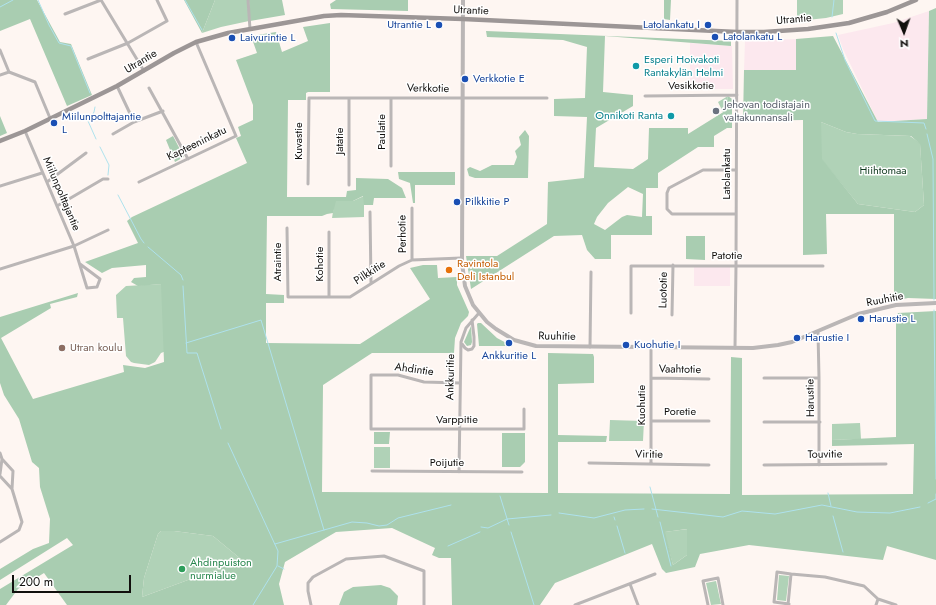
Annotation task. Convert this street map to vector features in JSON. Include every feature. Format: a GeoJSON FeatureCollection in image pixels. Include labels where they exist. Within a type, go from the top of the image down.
{"type":"FeatureCollection","features":[{"type":"Feature","properties":{"kind":"main road","name":"Utrantie"},"geometry":{"type":"LineString","coordinates":[[0,140],[25,131],[117,86],[196,42],[228,33],[324,16],[764,32],[808,29],[849,23],[887,12],[916,0]]}},
{"type":"Feature","properties":{"kind":"street"},"geometry":{"type":"LineString","coordinates":[[65,14],[101,0],[144,70]]}},
{"type":"Feature","properties":{"kind":"street"},"geometry":{"type":"LineString","coordinates":[[88,59],[128,43],[167,20],[157,0]]}},
{"type":"Feature","properties":{"kind":"street"},"geometry":{"type":"LineString","coordinates":[[248,0],[250,29]]}},
{"type":"Feature","properties":{"kind":"street","name":"Ruuhitie"},"geometry":{"type":"LineString","coordinates":[[463,0],[461,258],[465,286],[473,305],[496,329],[514,340],[536,346],[734,348],[778,345],[798,340],[858,314],[896,305],[936,303]]}},
{"type":"Feature","properties":{"kind":"street","name":"Latolankatu"},"geometry":{"type":"LineString","coordinates":[[734,348],[736,265],[737,0]]}},
{"type":"Feature","properties":{"kind":"street","name":"Kapteeninkatu"},"geometry":{"type":"LineString","coordinates":[[139,182],[236,136],[196,42]]}},
{"type":"Feature","properties":{"kind":"street"},"geometry":{"type":"LineString","coordinates":[[0,50],[9,72]]}},
{"type":"Feature","properties":{"kind":"street"},"geometry":{"type":"LineString","coordinates":[[0,75],[9,72],[35,82],[50,118]]}},
{"type":"Feature","properties":{"kind":"street"},"geometry":{"type":"LineString","coordinates":[[117,86],[134,122]]}},
{"type":"Feature","properties":{"kind":"street"},"geometry":{"type":"LineString","coordinates":[[149,88],[188,159]]}},
{"type":"Feature","properties":{"kind":"street","name":"Vesikkotie"},"geometry":{"type":"LineString","coordinates":[[645,96],[737,95]]}},
{"type":"Feature","properties":{"kind":"street","name":"Verkkotie"},"geometry":{"type":"LineString","coordinates":[[309,98],[548,98]]}},
{"type":"Feature","properties":{"kind":"street","name":"Kuvastie"},"geometry":{"type":"LineString","coordinates":[[308,184],[309,98]]}},
{"type":"Feature","properties":{"kind":"street","name":"Jatatie"},"geometry":{"type":"LineString","coordinates":[[349,98],[349,185]]}},
{"type":"Feature","properties":{"kind":"street","name":"Paulatie"},"geometry":{"type":"LineString","coordinates":[[391,98],[392,166]]}},
{"type":"Feature","properties":{"kind":"street"},"geometry":{"type":"LineString","coordinates":[[113,134],[134,122],[163,111]]}},
{"type":"Feature","properties":{"kind":"street","name":"Miilunpolttajantie"},"geometry":{"type":"LineString","coordinates":[[25,131],[74,246],[87,288],[97,287],[100,280],[80,264]]}},
{"type":"Feature","properties":{"kind":"street"},"geometry":{"type":"LineString","coordinates":[[47,182],[86,153]]}},
{"type":"Feature","properties":{"kind":"street"},"geometry":{"type":"LineString","coordinates":[[736,170],[703,170],[669,188],[667,193],[667,209],[672,214],[736,214]]}},
{"type":"Feature","properties":{"kind":"street"},"geometry":{"type":"LineString","coordinates":[[0,186],[42,173]]}},
{"type":"Feature","properties":{"kind":"street"},"geometry":{"type":"LineString","coordinates":[[57,206],[103,179],[108,179]]}},
{"type":"Feature","properties":{"kind":"street","name":"Perhotie"},"geometry":{"type":"LineString","coordinates":[[412,208],[412,260]]}},
{"type":"Feature","properties":{"kind":"street"},"geometry":{"type":"LineString","coordinates":[[370,212],[371,283]]}},
{"type":"Feature","properties":{"kind":"street","name":"Atraintie"},"geometry":{"type":"LineString","coordinates":[[287,228],[288,297]]}},
{"type":"Feature","properties":{"kind":"street"},"geometry":{"type":"LineString","coordinates":[[0,269],[74,246],[108,230]]}},
{"type":"Feature","properties":{"kind":"street","name":"Kohotie"},"geometry":{"type":"LineString","coordinates":[[329,232],[329,297]]}},
{"type":"Feature","properties":{"kind":"street","name":"Pilkkitie"},"geometry":{"type":"LineString","coordinates":[[288,297],[350,297],[399,266],[412,260],[461,258]]}},
{"type":"Feature","properties":{"kind":"street","name":"Luototie"},"geometry":{"type":"LineString","coordinates":[[672,315],[673,265]]}},
{"type":"Feature","properties":{"kind":"street","name":"Patotie"},"geometry":{"type":"LineString","coordinates":[[631,313],[631,266],[823,266]]}},
{"type":"Feature","properties":{"kind":"street"},"geometry":{"type":"LineString","coordinates":[[590,347],[591,272]]}},
{"type":"Feature","properties":{"kind":"street","name":"Ankkuritie"},"geometry":{"type":"LineString","coordinates":[[459,472],[461,342],[466,328],[480,313]]}},
{"type":"Feature","properties":{"kind":"street"},"geometry":{"type":"LineString","coordinates":[[461,342],[468,350],[472,349],[474,346],[472,320]]}},
{"type":"Feature","properties":{"kind":"street","name":"Harustie"},"geometry":{"type":"LineString","coordinates":[[818,332],[820,422],[819,464]]}},
{"type":"Feature","properties":{"kind":"street","name":"Kuohutie"},"geometry":{"type":"LineString","coordinates":[[651,347],[651,464]]}},
{"type":"Feature","properties":{"kind":"street","name":"Ahdintie"},"geometry":{"type":"LineString","coordinates":[[371,429],[371,376],[398,375],[424,382],[460,383]]}},
{"type":"Feature","properties":{"kind":"street","name":"Vaahtotie"},"geometry":{"type":"LineString","coordinates":[[651,378],[708,379]]}},
{"type":"Feature","properties":{"kind":"street"},"geometry":{"type":"LineString","coordinates":[[764,378],[819,378]]}},
{"type":"Feature","properties":{"kind":"street","name":"Varppitie"},"geometry":{"type":"LineString","coordinates":[[371,429],[524,429],[524,409]]}},
{"type":"Feature","properties":{"kind":"street","name":"Poretie"},"geometry":{"type":"LineString","coordinates":[[651,421],[709,421]]}},
{"type":"Feature","properties":{"kind":"street"},"geometry":{"type":"LineString","coordinates":[[764,422],[820,422]]}},
{"type":"Feature","properties":{"kind":"street"},"geometry":{"type":"LineString","coordinates":[[0,453],[2,458],[13,471],[12,489],[22,522],[19,530],[0,542]]}},
{"type":"Feature","properties":{"kind":"street"},"geometry":{"type":"LineString","coordinates":[[2,458],[0,475],[12,489]]}},
{"type":"Feature","properties":{"kind":"street","name":"Viritie"},"geometry":{"type":"LineString","coordinates":[[589,463],[709,465]]}},
{"type":"Feature","properties":{"kind":"street","name":"Touvitie"},"geometry":{"type":"LineString","coordinates":[[764,465],[886,464]]}},
{"type":"Feature","properties":{"kind":"street","name":"Poijutie"},"geometry":{"type":"LineString","coordinates":[[372,471],[522,472]]}},
{"type":"Feature","properties":{"kind":"street"},"geometry":{"type":"LineString","coordinates":[[311,605],[308,583],[313,577],[346,559],[384,556],[424,571],[424,605]]}},
{"type":"Feature","properties":{"kind":"street"},"geometry":{"type":"LineString","coordinates":[[791,574],[789,604],[774,602],[777,572],[825,577],[864,586],[878,599],[896,605]]}},
{"type":"Feature","properties":{"kind":"street"},"geometry":{"type":"LineString","coordinates":[[575,605],[656,574]]}},
{"type":"Feature","properties":{"kind":"street"},"geometry":{"type":"LineString","coordinates":[[708,605],[703,581],[718,578],[723,605]]}},
{"type":"Feature","properties":{"kind":"street"},"geometry":{"type":"LineString","coordinates":[[630,584],[638,605]]}},
{"type":"Feature","properties":{"kind":"street"},"geometry":{"type":"LineString","coordinates":[[876,605],[878,599]]}},
{"type":"Feature","properties":{"kind":"shaded area"},"geometry":{"type":"Polygon","coordinates":[[[929,11],[927,119],[878,122],[843,49],[838,35],[893,23],[929,11]]]}},
{"type":"Feature","properties":{"kind":"shaded area"},"geometry":{"type":"Polygon","coordinates":[[[796,39],[796,70],[744,70],[745,41],[796,39]]]}},
{"type":"Feature","properties":{"kind":"shaded area"},"geometry":{"type":"Polygon","coordinates":[[[690,43],[732,46],[733,89],[690,89],[690,43]]]}},
{"type":"Feature","properties":{"kind":"shaded area"},"geometry":{"type":"Polygon","coordinates":[[[694,266],[730,266],[730,286],[694,286],[694,266]]]}},
{"type":"Feature","properties":{"kind":"green space"},"geometry":{"type":"Polygon","coordinates":[[[0,0],[37,0],[60,42],[71,44],[92,95],[67,106],[30,19],[0,31],[0,0]]]}},
{"type":"Feature","properties":{"kind":"green space"},"geometry":{"type":"Polygon","coordinates":[[[184,0],[215,0],[202,33],[184,0]]]}},
{"type":"Feature","properties":{"kind":"green space"},"geometry":{"type":"Polygon","coordinates":[[[215,0],[247,0],[249,21],[202,33],[215,0]]]}},
{"type":"Feature","properties":{"kind":"green space"},"geometry":{"type":"Polygon","coordinates":[[[249,0],[282,0],[285,15],[250,21],[249,0]]]}},
{"type":"Feature","properties":{"kind":"green space"},"geometry":{"type":"Polygon","coordinates":[[[336,0],[408,0],[408,11],[331,9],[330,4],[336,0]]]}},
{"type":"Feature","properties":{"kind":"green space"},"geometry":{"type":"Polygon","coordinates":[[[664,0],[671,0],[670,20],[664,19],[664,0]]]}},
{"type":"Feature","properties":{"kind":"green space"},"geometry":{"type":"Polygon","coordinates":[[[797,0],[843,0],[843,14],[826,18],[797,21],[797,0]]]}},
{"type":"Feature","properties":{"kind":"green space"},"geometry":{"type":"Polygon","coordinates":[[[936,8],[936,299],[908,298],[894,301],[894,214],[826,214],[827,254],[803,255],[803,120],[743,121],[744,70],[796,70],[796,39],[833,36],[878,122],[927,119],[929,11],[936,8]],[[821,122],[822,159],[858,204],[915,212],[924,205],[920,144],[911,136],[857,134],[846,132],[821,122]]]}},
{"type":"Feature","properties":{"kind":"green space"},"geometry":{"type":"Polygon","coordinates":[[[330,23],[330,92],[308,92],[306,93],[306,100],[288,100],[287,197],[346,197],[347,191],[356,190],[356,178],[388,179],[402,188],[406,198],[374,198],[373,205],[364,205],[363,196],[353,201],[336,201],[333,213],[322,216],[267,216],[266,294],[284,295],[284,303],[266,303],[266,343],[360,344],[430,299],[410,268],[423,265],[437,265],[438,278],[457,277],[457,285],[469,312],[468,316],[461,323],[455,338],[454,353],[372,353],[323,385],[322,492],[548,493],[548,353],[593,354],[594,357],[594,383],[558,384],[558,435],[607,436],[606,442],[558,442],[558,493],[730,494],[731,357],[742,358],[742,495],[913,494],[914,444],[832,446],[832,440],[896,437],[896,320],[898,313],[936,311],[936,560],[887,546],[883,560],[749,545],[700,554],[695,567],[666,573],[662,569],[652,544],[555,583],[540,605],[452,605],[451,558],[439,558],[432,555],[435,548],[392,528],[336,532],[285,562],[279,584],[284,605],[67,605],[44,573],[18,589],[6,605],[0,605],[0,589],[73,545],[67,538],[0,580],[0,569],[33,549],[49,543],[50,519],[40,487],[39,468],[32,462],[19,419],[4,395],[0,383],[0,317],[78,293],[77,297],[50,304],[51,308],[1,338],[33,399],[124,372],[123,365],[145,368],[164,362],[161,284],[138,286],[131,282],[134,278],[146,277],[146,265],[112,268],[102,273],[85,262],[138,243],[127,221],[132,217],[247,163],[236,138],[241,136],[238,127],[253,120],[253,105],[236,60],[257,53],[251,36],[276,32],[282,52],[308,41],[303,27],[330,23]],[[687,529],[665,532],[673,565],[687,555],[687,529]],[[161,531],[158,534],[144,578],[142,597],[242,560],[213,536],[174,531],[161,531]]]}},
{"type":"Feature","properties":{"kind":"green space"},"geometry":{"type":"Polygon","coordinates":[[[486,31],[731,41],[731,46],[605,36],[603,92],[633,95],[633,106],[596,128],[594,167],[633,169],[648,159],[649,128],[688,128],[688,134],[725,111],[728,96],[732,99],[732,128],[727,128],[714,136],[714,147],[698,147],[658,173],[658,188],[646,188],[646,216],[652,216],[652,235],[611,235],[611,259],[595,259],[587,250],[582,235],[554,236],[471,289],[466,256],[497,256],[547,224],[548,182],[584,178],[587,117],[554,116],[554,99],[585,98],[587,47],[563,40],[487,37],[486,31]],[[628,187],[608,203],[597,217],[594,224],[605,230],[627,215],[642,217],[643,194],[628,187]]]}},
{"type":"Feature","properties":{"kind":"green space"},"geometry":{"type":"Polygon","coordinates":[[[728,96],[725,111],[723,112],[718,102],[728,96]]]}},
{"type":"Feature","properties":{"kind":"green space"},"geometry":{"type":"Polygon","coordinates":[[[0,116],[7,133],[0,136],[0,116]]]}},
{"type":"Feature","properties":{"kind":"green space","name":"Hiihtomaa"},"geometry":{"type":"Polygon","coordinates":[[[821,122],[846,132],[857,134],[910,136],[920,143],[924,205],[915,212],[858,204],[821,159],[821,122]]]}},
{"type":"Feature","properties":{"kind":"green space"},"geometry":{"type":"Polygon","coordinates":[[[525,130],[529,136],[528,178],[475,178],[469,176],[467,169],[470,167],[480,171],[492,165],[514,165],[517,157],[515,151],[521,145],[519,137],[525,130]]]}},
{"type":"Feature","properties":{"kind":"green space"},"geometry":{"type":"Polygon","coordinates":[[[173,136],[184,157],[175,162],[166,140],[173,136]]]}},
{"type":"Feature","properties":{"kind":"green space"},"geometry":{"type":"Polygon","coordinates":[[[398,172],[455,172],[455,185],[415,185],[415,203],[413,203],[410,183],[399,179],[398,172]]]}},
{"type":"Feature","properties":{"kind":"green space"},"geometry":{"type":"Polygon","coordinates":[[[364,196],[364,217],[332,218],[335,200],[353,201],[364,196]]]}},
{"type":"Feature","properties":{"kind":"green space"},"geometry":{"type":"Polygon","coordinates":[[[686,236],[705,236],[705,260],[686,259],[686,236]]]}},
{"type":"Feature","properties":{"kind":"green space"},"geometry":{"type":"Polygon","coordinates":[[[162,284],[166,351],[161,353],[155,362],[149,365],[131,362],[126,356],[123,318],[117,318],[116,295],[126,286],[162,284]]]}},
{"type":"Feature","properties":{"kind":"green space"},"geometry":{"type":"Polygon","coordinates":[[[478,323],[481,323],[497,338],[510,345],[479,346],[478,323]]]}},
{"type":"Feature","properties":{"kind":"green space"},"geometry":{"type":"Polygon","coordinates":[[[471,326],[472,342],[471,345],[467,346],[464,342],[471,326]]]}},
{"type":"Feature","properties":{"kind":"green space"},"geometry":{"type":"Polygon","coordinates":[[[610,420],[644,421],[643,441],[609,441],[610,420]]]}},
{"type":"Feature","properties":{"kind":"green space"},"geometry":{"type":"Polygon","coordinates":[[[860,423],[861,439],[832,440],[832,424],[860,423]]]}},
{"type":"Feature","properties":{"kind":"green space"},"geometry":{"type":"Polygon","coordinates":[[[374,432],[390,432],[389,444],[374,444],[374,432]]]}},
{"type":"Feature","properties":{"kind":"green space"},"geometry":{"type":"Polygon","coordinates":[[[502,433],[525,433],[525,462],[520,467],[502,467],[502,433]]]}},
{"type":"Feature","properties":{"kind":"green space"},"geometry":{"type":"Polygon","coordinates":[[[374,447],[390,447],[390,468],[374,468],[374,447]]]}},
{"type":"Feature","properties":{"kind":"green space"},"geometry":{"type":"Polygon","coordinates":[[[688,529],[687,555],[673,565],[664,532],[688,529]]]}},
{"type":"Feature","properties":{"kind":"green space","name":"Ahdinpuiston nurmialue"},"geometry":{"type":"Polygon","coordinates":[[[161,531],[174,531],[213,536],[242,560],[142,597],[144,578],[158,534],[161,531]]]}},
{"type":"Feature","properties":{"kind":"green space"},"geometry":{"type":"Polygon","coordinates":[[[779,575],[789,576],[786,601],[777,600],[779,575]]]}},
{"type":"Feature","properties":{"kind":"green space"},"geometry":{"type":"Polygon","coordinates":[[[716,581],[721,604],[711,605],[706,583],[716,581]]]}},
{"type":"Feature","properties":{"kind":"green space"},"geometry":{"type":"Polygon","coordinates":[[[381,585],[390,588],[398,596],[397,605],[339,605],[344,592],[353,587],[381,585]]]}},
{"type":"Feature","properties":{"kind":"waterway"},"geometry":{"type":"LineString","coordinates":[[0,7],[13,0]]}},
{"type":"Feature","properties":{"kind":"waterway"},"geometry":{"type":"LineString","coordinates":[[38,0],[59,43],[71,46],[90,93]]}},
{"type":"Feature","properties":{"kind":"waterway"},"geometry":{"type":"LineString","coordinates":[[185,0],[202,30]]}},
{"type":"Feature","properties":{"kind":"waterway"},"geometry":{"type":"LineString","coordinates":[[832,17],[834,0]]}},
{"type":"Feature","properties":{"kind":"waterway"},"geometry":{"type":"LineString","coordinates":[[836,33],[845,60],[875,121],[924,123],[926,129]]}},
{"type":"Feature","properties":{"kind":"waterway"},"geometry":{"type":"LineString","coordinates":[[91,117],[95,107]]}},
{"type":"Feature","properties":{"kind":"waterway"},"geometry":{"type":"LineString","coordinates":[[88,121],[96,139]]}},
{"type":"Feature","properties":{"kind":"waterway"},"geometry":{"type":"LineString","coordinates":[[927,134],[933,159],[934,300]]}},
{"type":"Feature","properties":{"kind":"waterway"},"geometry":{"type":"LineString","coordinates":[[100,147],[109,165],[108,175]]}},
{"type":"Feature","properties":{"kind":"waterway"},"geometry":{"type":"LineString","coordinates":[[118,195],[144,243]]}},
{"type":"Feature","properties":{"kind":"waterway"},"geometry":{"type":"LineString","coordinates":[[148,247],[181,275],[183,280]]}},
{"type":"Feature","properties":{"kind":"waterway"},"geometry":{"type":"LineString","coordinates":[[183,286],[187,353],[197,353],[221,429]]}},
{"type":"Feature","properties":{"kind":"waterway"},"geometry":{"type":"LineString","coordinates":[[934,310],[936,479]]}},
{"type":"Feature","properties":{"kind":"waterway"},"geometry":{"type":"LineString","coordinates":[[186,343],[261,320],[324,530]]}},
{"type":"Feature","properties":{"kind":"waterway"},"geometry":{"type":"LineString","coordinates":[[228,443],[278,551],[277,566],[253,605]]}},
{"type":"Feature","properties":{"kind":"waterway"},"geometry":{"type":"LineString","coordinates":[[650,487],[658,517]]}},
{"type":"Feature","properties":{"kind":"waterway"},"geometry":{"type":"LineString","coordinates":[[828,493],[831,506]]}},
{"type":"Feature","properties":{"kind":"waterway"},"geometry":{"type":"LineString","coordinates":[[936,494],[936,499]]}},
{"type":"Feature","properties":{"kind":"waterway"},"geometry":{"type":"LineString","coordinates":[[500,496],[509,525]]}},
{"type":"Feature","properties":{"kind":"waterway"},"geometry":{"type":"LineString","coordinates":[[928,503],[936,499]]}},
{"type":"Feature","properties":{"kind":"waterway"},"geometry":{"type":"LineString","coordinates":[[275,544],[352,522],[367,523],[379,526],[387,525],[398,518],[451,505]]}},
{"type":"Feature","properties":{"kind":"waterway"},"geometry":{"type":"LineString","coordinates":[[652,509],[723,517],[742,511],[775,514],[822,505],[857,512],[890,513],[920,507]]}},
{"type":"Feature","properties":{"kind":"waterway"},"geometry":{"type":"LineString","coordinates":[[559,513],[594,518],[625,510],[644,509]]}},
{"type":"Feature","properties":{"kind":"waterway"},"geometry":{"type":"LineString","coordinates":[[481,527],[488,528],[507,519],[551,515]]}},
{"type":"Feature","properties":{"kind":"waterway"},"geometry":{"type":"LineString","coordinates":[[833,516],[843,552]]}},
{"type":"Feature","properties":{"kind":"waterway"},"geometry":{"type":"LineString","coordinates":[[660,522],[671,566]]}},
{"type":"Feature","properties":{"kind":"waterway"},"geometry":{"type":"LineString","coordinates":[[617,526],[625,553]]}},
{"type":"Feature","properties":{"kind":"waterway"},"geometry":{"type":"LineString","coordinates":[[448,546],[480,532]]}},
{"type":"Feature","properties":{"kind":"waterway"},"geometry":{"type":"LineString","coordinates":[[511,532],[534,605]]}},
{"type":"Feature","properties":{"kind":"waterway"},"geometry":{"type":"LineString","coordinates":[[278,566],[284,569]]}},
{"type":"Feature","properties":{"kind":"place","name":"Utrantie L"},"geometry":{"type":"Point","coordinates":[439,25]}},
{"type":"Feature","properties":{"kind":"place","name":"Latolankatu I"},"geometry":{"type":"Point","coordinates":[708,25]}},
{"type":"Feature","properties":{"kind":"place","name":"Latolankatu L"},"geometry":{"type":"Point","coordinates":[715,37]}},
{"type":"Feature","properties":{"kind":"place","name":"Laivurintie L"},"geometry":{"type":"Point","coordinates":[232,38]}},
{"type":"Feature","properties":{"kind":"place","name":"Esperi Hoivakoti Rantakylän Helmi"},"geometry":{"type":"Point","coordinates":[636,66]}},
{"type":"Feature","properties":{"kind":"place","name":"Verkkotie E"},"geometry":{"type":"Point","coordinates":[465,79]}},
{"type":"Feature","properties":{"kind":"place","name":"Jehovan todistajain valtakunnansali"},"geometry":{"type":"Point","coordinates":[716,111]}},
{"type":"Feature","properties":{"kind":"place","name":"Onnikoti Ranta"},"geometry":{"type":"Point","coordinates":[671,116]}},
{"type":"Feature","properties":{"kind":"place","name":"Miilunpolttajantie L"},"geometry":{"type":"Point","coordinates":[54,123]}},
{"type":"Feature","properties":{"kind":"place","name":"Pilkkitie P"},"geometry":{"type":"Point","coordinates":[457,202]}},
{"type":"Feature","properties":{"kind":"place","name":"Ravintola Deli Istanbul"},"geometry":{"type":"Point","coordinates":[449,270]}},
{"type":"Feature","properties":{"kind":"place","name":"Harustie L"},"geometry":{"type":"Point","coordinates":[861,319]}},
{"type":"Feature","properties":{"kind":"place","name":"Harustie I"},"geometry":{"type":"Point","coordinates":[797,338]}},
{"type":"Feature","properties":{"kind":"place","name":"Ankkuritie L"},"geometry":{"type":"Point","coordinates":[509,343]}},
{"type":"Feature","properties":{"kind":"place","name":"Kuohutie I"},"geometry":{"type":"Point","coordinates":[626,345]}},
{"type":"Feature","properties":{"kind":"place","name":"Utran koulu"},"geometry":{"type":"Point","coordinates":[62,348]}},
{"type":"Feature","properties":{"kind":"place","name":"Ahdinpuiston nurmialue"},"geometry":{"type":"Point","coordinates":[182,569]}}]}
